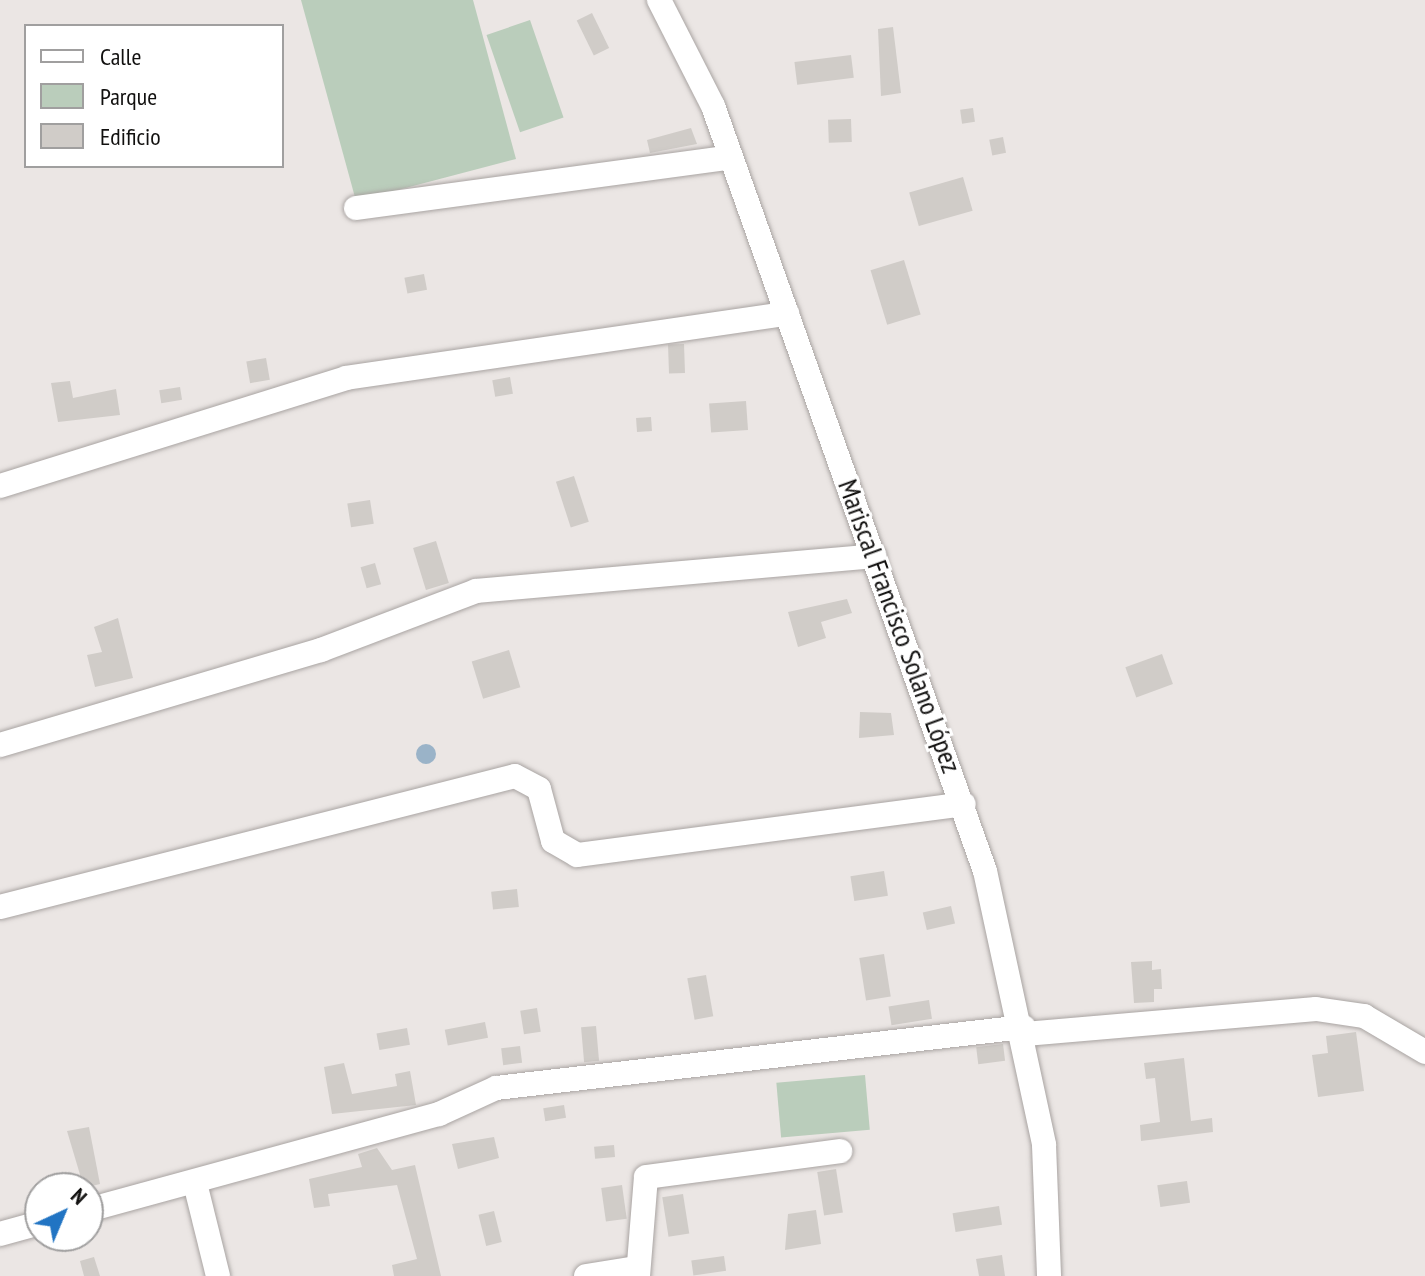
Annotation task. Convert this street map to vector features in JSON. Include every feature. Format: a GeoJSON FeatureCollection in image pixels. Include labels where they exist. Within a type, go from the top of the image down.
{"type":"FeatureCollection","features":[{"type":"Feature","properties":{"kind":"street","name":"Mariscal Francisco Solano López"},"geometry":{"type":"LineString","coordinates":[[659,0],[731,157],[964,804],[1024,1031],[1049,1198],[1049,1276]]}},
{"type":"Feature","properties":{"kind":"street"},"geometry":{"type":"LineString","coordinates":[[356,208],[731,157]]}},
{"type":"Feature","properties":{"kind":"street"},"geometry":{"type":"LineString","coordinates":[[0,486],[346,378],[787,314]]}},
{"type":"Feature","properties":{"kind":"street"},"geometry":{"type":"LineString","coordinates":[[0,745],[321,650],[476,591],[874,556]]}},
{"type":"Feature","properties":{"kind":"street"},"geometry":{"type":"LineString","coordinates":[[0,907],[515,776],[539,789],[553,841],[577,855],[964,804]]}},
{"type":"Feature","properties":{"kind":"street"},"geometry":{"type":"LineString","coordinates":[[104,1206],[439,1114],[496,1088],[1024,1031],[1316,1009],[1364,1016],[1425,1052]]}},
{"type":"Feature","properties":{"kind":"street"},"geometry":{"type":"LineString","coordinates":[[586,1276],[638,1272],[646,1177],[840,1151]]}},
{"type":"Feature","properties":{"kind":"street"},"geometry":{"type":"LineString","coordinates":[[195,1183],[218,1276]]}},
{"type":"Feature","properties":{"kind":"street"},"geometry":{"type":"LineString","coordinates":[[0,1234],[24,1227]]}},
{"type":"Feature","properties":{"kind":"green space"},"geometry":{"type":"Polygon","coordinates":[[[301,0],[473,0],[516,159],[356,201],[301,0]]]}},
{"type":"Feature","properties":{"kind":"green space"},"geometry":{"type":"Polygon","coordinates":[[[530,20],[564,117],[520,132],[487,35],[530,20]]]}},
{"type":"Feature","properties":{"kind":"green space"},"geometry":{"type":"Polygon","coordinates":[[[865,1075],[870,1130],[781,1138],[776,1083],[865,1075]]]}},
{"type":"Feature","properties":{"kind":"water"},"geometry":{"type":"Polygon","coordinates":[[[426,744],[433,747],[436,754],[433,761],[426,764],[419,761],[416,754],[419,747],[426,744]]]}},
{"type":"Feature","properties":{"kind":"building"},"geometry":{"type":"Polygon","coordinates":[[[592,13],[609,48],[594,56],[577,20],[592,13]]]}},
{"type":"Feature","properties":{"kind":"building"},"geometry":{"type":"Polygon","coordinates":[[[893,27],[901,93],[881,96],[878,29],[893,27]]]}},
{"type":"Feature","properties":{"kind":"building"},"geometry":{"type":"Polygon","coordinates":[[[851,55],[854,78],[797,85],[794,62],[851,55]]]}},
{"type":"Feature","properties":{"kind":"building"},"geometry":{"type":"Polygon","coordinates":[[[973,108],[975,122],[962,124],[960,110],[973,108]]]}},
{"type":"Feature","properties":{"kind":"building"},"geometry":{"type":"Polygon","coordinates":[[[851,119],[852,142],[829,143],[828,120],[851,119]]]}},
{"type":"Feature","properties":{"kind":"building"},"geometry":{"type":"Polygon","coordinates":[[[691,128],[697,144],[650,153],[647,140],[691,128]]]}},
{"type":"Feature","properties":{"kind":"building"},"geometry":{"type":"Polygon","coordinates":[[[1003,137],[1006,153],[992,155],[989,140],[1003,137]]]}},
{"type":"Feature","properties":{"kind":"building"},"geometry":{"type":"Polygon","coordinates":[[[963,177],[973,211],[919,226],[909,192],[963,177]]]}},
{"type":"Feature","properties":{"kind":"building"},"geometry":{"type":"Polygon","coordinates":[[[904,260],[921,315],[887,325],[871,270],[904,260]]]}},
{"type":"Feature","properties":{"kind":"building"},"geometry":{"type":"Polygon","coordinates":[[[424,274],[427,290],[407,294],[404,278],[424,274]]]}},
{"type":"Feature","properties":{"kind":"building"},"geometry":{"type":"Polygon","coordinates":[[[684,344],[685,373],[669,374],[668,345],[684,344]]]}},
{"type":"Feature","properties":{"kind":"building"},"geometry":{"type":"Polygon","coordinates":[[[266,358],[270,380],[250,383],[246,361],[266,358]]]}},
{"type":"Feature","properties":{"kind":"building"},"geometry":{"type":"Polygon","coordinates":[[[510,377],[513,394],[495,397],[492,380],[510,377]]]}},
{"type":"Feature","properties":{"kind":"building"},"geometry":{"type":"Polygon","coordinates":[[[70,381],[73,398],[116,389],[120,415],[58,422],[51,383],[70,381]]]}},
{"type":"Feature","properties":{"kind":"building"},"geometry":{"type":"Polygon","coordinates":[[[180,387],[182,400],[161,403],[159,390],[180,387]]]}},
{"type":"Feature","properties":{"kind":"building"},"geometry":{"type":"Polygon","coordinates":[[[746,401],[748,430],[711,433],[709,404],[746,401]]]}},
{"type":"Feature","properties":{"kind":"building"},"geometry":{"type":"Polygon","coordinates":[[[651,417],[652,431],[637,432],[636,418],[651,417]]]}},
{"type":"Feature","properties":{"kind":"building"},"geometry":{"type":"Polygon","coordinates":[[[574,476],[589,522],[571,528],[556,482],[574,476]]]}},
{"type":"Feature","properties":{"kind":"building"},"geometry":{"type":"Polygon","coordinates":[[[370,500],[374,524],[351,527],[347,504],[370,500]]]}},
{"type":"Feature","properties":{"kind":"building"},"geometry":{"type":"Polygon","coordinates":[[[436,541],[449,583],[426,590],[413,548],[436,541]]]}},
{"type":"Feature","properties":{"kind":"building"},"geometry":{"type":"Polygon","coordinates":[[[375,563],[381,584],[367,588],[361,567],[375,563]]]}},
{"type":"Feature","properties":{"kind":"building"},"geometry":{"type":"Polygon","coordinates":[[[847,599],[852,613],[821,622],[826,638],[798,647],[788,612],[847,599]]]}},
{"type":"Feature","properties":{"kind":"building"},"geometry":{"type":"Polygon","coordinates":[[[118,618],[133,678],[95,687],[87,655],[102,652],[94,627],[118,618]]]}},
{"type":"Feature","properties":{"kind":"building"},"geometry":{"type":"Polygon","coordinates":[[[509,650],[520,687],[483,699],[472,661],[509,650]]]}},
{"type":"Feature","properties":{"kind":"building"},"geometry":{"type":"Polygon","coordinates":[[[1162,654],[1173,684],[1136,697],[1125,667],[1162,654]]]}},
{"type":"Feature","properties":{"kind":"building"},"geometry":{"type":"Polygon","coordinates":[[[860,712],[891,713],[894,735],[859,738],[860,712]]]}},
{"type":"Feature","properties":{"kind":"building"},"geometry":{"type":"Polygon","coordinates":[[[884,871],[888,896],[854,901],[850,876],[884,871]]]}},
{"type":"Feature","properties":{"kind":"building"},"geometry":{"type":"Polygon","coordinates":[[[517,889],[519,907],[493,910],[491,892],[517,889]]]}},
{"type":"Feature","properties":{"kind":"building"},"geometry":{"type":"Polygon","coordinates":[[[951,906],[955,924],[927,930],[923,913],[951,906]]]}},
{"type":"Feature","properties":{"kind":"building"},"geometry":{"type":"Polygon","coordinates":[[[884,954],[891,996],[866,1000],[859,958],[884,954]]]}},
{"type":"Feature","properties":{"kind":"building"},"geometry":{"type":"Polygon","coordinates":[[[1152,961],[1152,970],[1161,969],[1162,989],[1154,989],[1154,1002],[1134,1003],[1131,962],[1152,961]]]}},
{"type":"Feature","properties":{"kind":"building"},"geometry":{"type":"Polygon","coordinates":[[[706,975],[713,1016],[695,1020],[687,978],[706,975]]]}},
{"type":"Feature","properties":{"kind":"building"},"geometry":{"type":"Polygon","coordinates":[[[929,1000],[932,1019],[891,1025],[889,1006],[929,1000]]]}},
{"type":"Feature","properties":{"kind":"building"},"geometry":{"type":"Polygon","coordinates":[[[537,1008],[541,1032],[524,1034],[520,1011],[537,1008]]]}},
{"type":"Feature","properties":{"kind":"building"},"geometry":{"type":"Polygon","coordinates":[[[485,1022],[488,1038],[448,1046],[445,1030],[485,1022]]]}},
{"type":"Feature","properties":{"kind":"building"},"geometry":{"type":"Polygon","coordinates":[[[596,1026],[599,1061],[584,1062],[581,1027],[596,1026]]]}},
{"type":"Feature","properties":{"kind":"building"},"geometry":{"type":"Polygon","coordinates":[[[407,1028],[410,1045],[379,1050],[376,1033],[407,1028]]]}},
{"type":"Feature","properties":{"kind":"building"},"geometry":{"type":"Polygon","coordinates":[[[1356,1032],[1364,1091],[1318,1097],[1312,1055],[1328,1053],[1326,1036],[1356,1032]]]}},
{"type":"Feature","properties":{"kind":"building"},"geometry":{"type":"Polygon","coordinates":[[[1003,1044],[1005,1061],[978,1064],[976,1047],[1003,1044]]]}},
{"type":"Feature","properties":{"kind":"building"},"geometry":{"type":"Polygon","coordinates":[[[520,1046],[522,1063],[503,1065],[501,1048],[520,1046]]]}},
{"type":"Feature","properties":{"kind":"building"},"geometry":{"type":"Polygon","coordinates":[[[1184,1058],[1191,1121],[1212,1118],[1213,1132],[1141,1141],[1140,1125],[1160,1122],[1155,1078],[1146,1079],[1144,1063],[1184,1058]]]}},
{"type":"Feature","properties":{"kind":"building"},"geometry":{"type":"Polygon","coordinates":[[[344,1063],[352,1094],[397,1086],[395,1074],[410,1071],[416,1105],[332,1114],[324,1067],[344,1063]]]}},
{"type":"Feature","properties":{"kind":"building"},"geometry":{"type":"Polygon","coordinates":[[[564,1105],[566,1118],[545,1121],[543,1108],[564,1105]]]}},
{"type":"Feature","properties":{"kind":"building"},"geometry":{"type":"Polygon","coordinates":[[[89,1127],[98,1172],[79,1172],[67,1131],[89,1127]]]}},
{"type":"Feature","properties":{"kind":"building"},"geometry":{"type":"Polygon","coordinates":[[[494,1137],[499,1158],[458,1169],[452,1144],[494,1137]]]}},
{"type":"Feature","properties":{"kind":"building"},"geometry":{"type":"Polygon","coordinates":[[[614,1145],[615,1157],[595,1159],[594,1147],[614,1145]]]}},
{"type":"Feature","properties":{"kind":"building"},"geometry":{"type":"Polygon","coordinates":[[[377,1148],[392,1170],[415,1165],[441,1276],[394,1276],[392,1265],[417,1259],[397,1185],[328,1194],[330,1206],[314,1208],[309,1179],[362,1167],[358,1154],[377,1148]]]}},
{"type":"Feature","properties":{"kind":"building"},"geometry":{"type":"Polygon","coordinates":[[[836,1169],[843,1212],[824,1215],[817,1172],[836,1169]]]}},
{"type":"Feature","properties":{"kind":"building"},"geometry":{"type":"Polygon","coordinates":[[[1187,1181],[1190,1203],[1160,1207],[1157,1185],[1187,1181]]]}},
{"type":"Feature","properties":{"kind":"building"},"geometry":{"type":"Polygon","coordinates":[[[622,1185],[627,1219],[606,1222],[601,1188],[622,1185]]]}},
{"type":"Feature","properties":{"kind":"building"},"geometry":{"type":"Polygon","coordinates":[[[683,1194],[689,1234],[669,1237],[662,1197],[683,1194]]]}},
{"type":"Feature","properties":{"kind":"building"},"geometry":{"type":"Polygon","coordinates":[[[999,1206],[1002,1225],[956,1232],[953,1213],[999,1206]]]}},
{"type":"Feature","properties":{"kind":"building"},"geometry":{"type":"Polygon","coordinates":[[[816,1210],[821,1244],[785,1250],[788,1214],[816,1210]]]}},
{"type":"Feature","properties":{"kind":"building"},"geometry":{"type":"Polygon","coordinates":[[[494,1211],[502,1242],[486,1246],[478,1215],[494,1211]]]}},
{"type":"Feature","properties":{"kind":"building"},"geometry":{"type":"Polygon","coordinates":[[[1002,1255],[1005,1276],[979,1276],[976,1259],[1002,1255]]]}},
{"type":"Feature","properties":{"kind":"building"},"geometry":{"type":"Polygon","coordinates":[[[724,1256],[726,1271],[693,1275],[691,1261],[724,1256]]]}},
{"type":"Feature","properties":{"kind":"building"},"geometry":{"type":"Polygon","coordinates":[[[94,1257],[100,1276],[84,1276],[80,1261],[94,1257]]]}}]}
